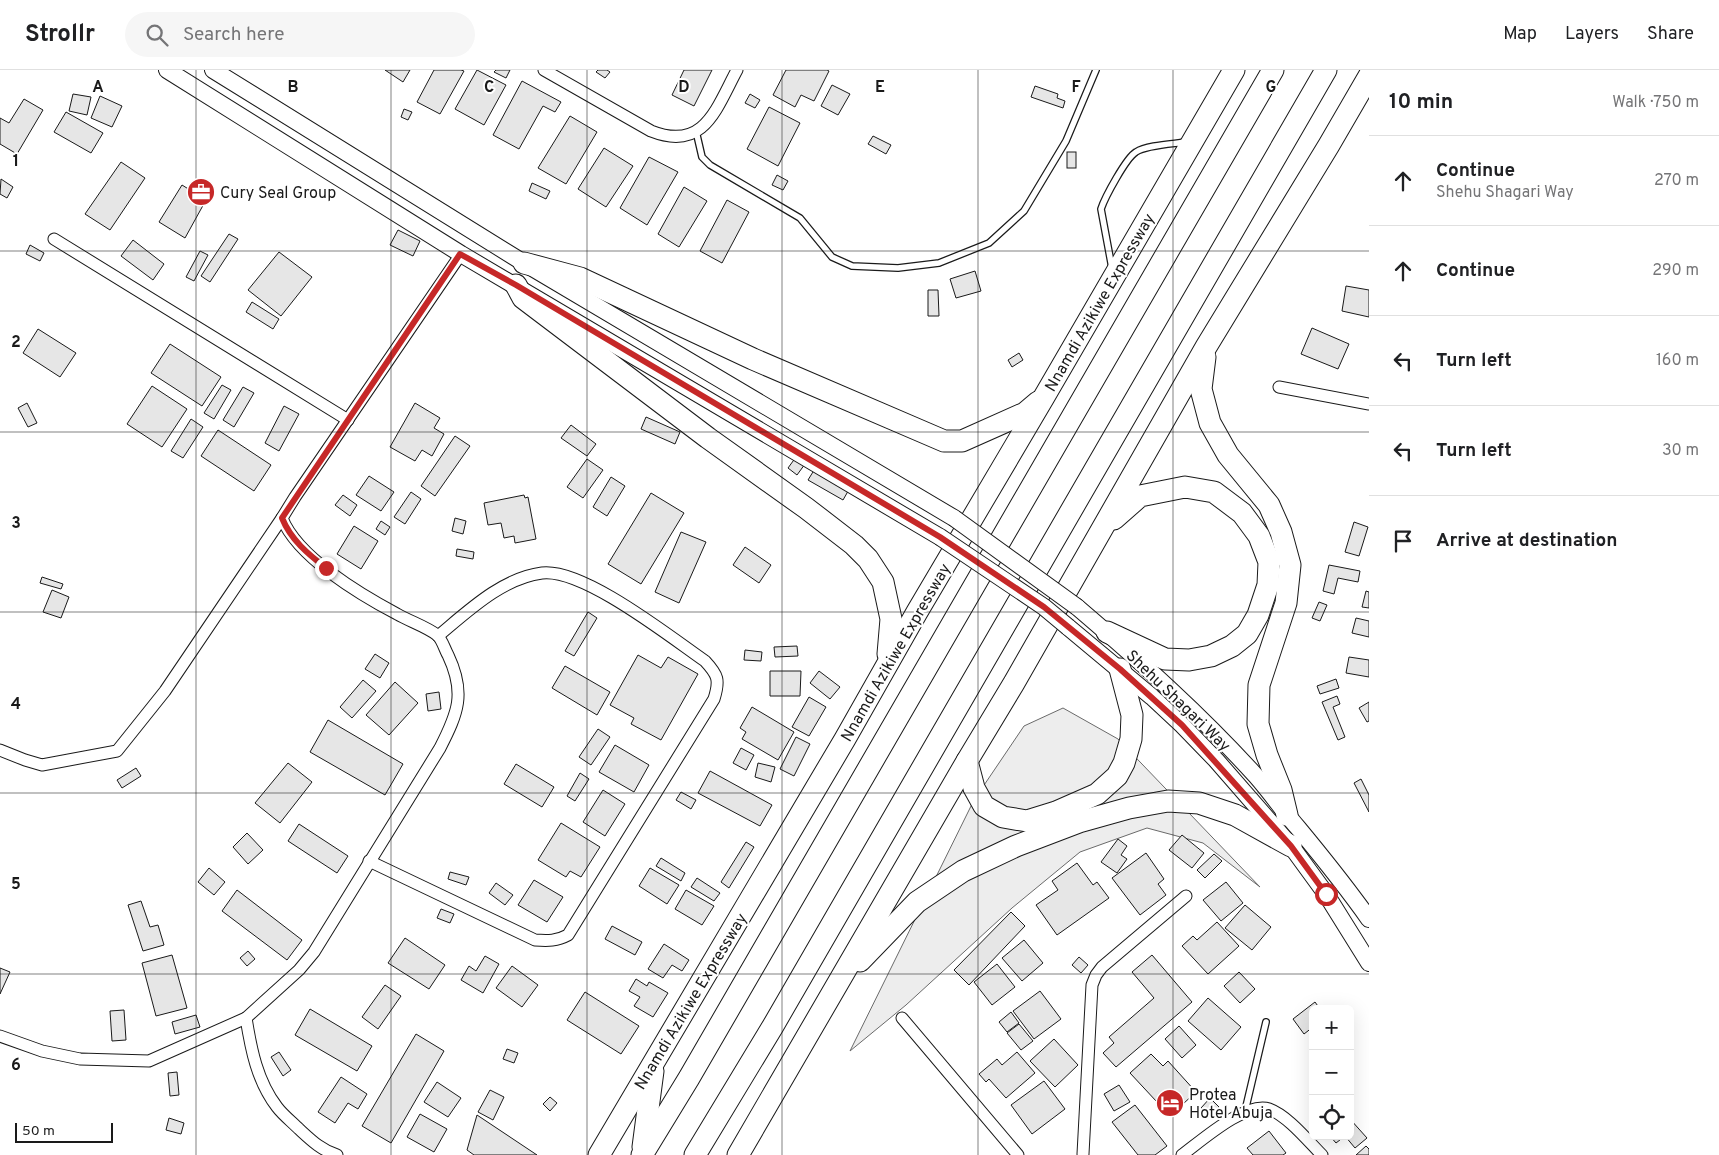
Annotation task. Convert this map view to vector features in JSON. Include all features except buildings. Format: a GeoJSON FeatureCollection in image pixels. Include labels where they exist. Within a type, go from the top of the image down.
{"type":"FeatureCollection","features":[{"type":"Feature","properties":{"kind":"highway"},"geometry":{"type":"LineString","coordinates":[[642,1155],[689,1078],[1273,70]]}},
{"type":"Feature","properties":{"kind":"highway"},"geometry":{"type":"LineString","coordinates":[[695,1155],[773,1026],[1326,70]]}},
{"type":"Feature","properties":{"kind":"highway","name":"Nnamdi Azikiwe Expressway"},"geometry":{"type":"LineString","coordinates":[[599,1155],[845,739],[890,658],[1193,141],[1230,73]]}},
{"type":"Feature","properties":{"kind":"highway"},"geometry":{"type":"LineString","coordinates":[[738,1155],[1014,683],[1206,347],[1369,76]]}},
{"type":"Feature","properties":{"kind":"highway"},"geometry":{"type":"LineString","coordinates":[[524,263],[580,278],[753,359],[944,441],[962,441],[1025,413],[1044,397]]}},
{"type":"Feature","properties":{"kind":"highway"},"geometry":{"type":"LineString","coordinates":[[516,285],[523,298],[854,545],[868,559],[883,582],[892,619],[888,654],[890,658]]}},
{"type":"Feature","properties":{"kind":"highway"},"geometry":{"type":"LineString","coordinates":[[1206,347],[1201,389],[1210,424],[1228,455],[1269,505],[1281,532],[1290,565],[1286,603],[1259,686],[1258,724],[1267,755],[1281,790],[1287,815]]}},
{"type":"Feature","properties":{"kind":"highway"},"geometry":{"type":"LineString","coordinates":[[1102,529],[1140,496],[1186,487],[1214,492],[1242,513],[1259,536],[1269,562],[1268,585],[1255,622],[1247,634],[1232,646],[1211,656],[1189,660],[1165,659],[1107,632]]}},
{"type":"Feature","properties":{"kind":"highway"},"geometry":{"type":"LineString","coordinates":[[967,761],[974,788],[984,806],[1003,817],[1027,821],[1056,812],[1097,794],[1117,776],[1124,763],[1132,739],[1132,715],[1120,669]]}},
{"type":"Feature","properties":{"kind":"highway"},"geometry":{"type":"LineString","coordinates":[[836,986],[924,897],[972,867],[1016,846],[1079,822],[1129,808],[1168,801],[1199,803],[1235,815],[1291,846]]}},
{"type":"Feature","properties":{"kind":"highway"},"geometry":{"type":"LineString","coordinates":[[642,1155],[654,1060]]}},
{"type":"Feature","properties":{"kind":"main road","name":"Shehu Shagari Way"},"geometry":{"type":"LineString","coordinates":[[167,70],[460,254],[516,285],[940,537],[1044,607],[1120,669],[1182,725],[1291,846],[1326,894],[1369,963]]}},
{"type":"Feature","properties":{"kind":"main road","name":"Shehu Shagari Way"},"geometry":{"type":"LineString","coordinates":[[213,70],[524,263],[954,518],[1077,607],[1107,632],[1216,734],[1257,777],[1369,919]]}},
{"type":"Feature","properties":{"kind":"street"},"geometry":{"type":"LineString","coordinates":[[544,70],[657,133],[664,136],[679,137],[696,131],[710,121],[737,70]]}},
{"type":"Feature","properties":{"kind":"street"},"geometry":{"type":"LineString","coordinates":[[54,239],[348,420]]}},
{"type":"Feature","properties":{"kind":"street"},"geometry":{"type":"LineString","coordinates":[[0,750],[42,765],[117,751],[165,691],[460,254]]}},
{"type":"Feature","properties":{"kind":"street"},"geometry":{"type":"LineString","coordinates":[[1279,387],[1369,404]]}},
{"type":"Feature","properties":{"kind":"street"},"geometry":{"type":"LineString","coordinates":[[0,1036],[42,1051],[80,1059],[148,1061],[246,1018],[299,970],[328,930],[440,748],[458,703],[459,688],[455,671],[438,636],[387,609],[338,577],[303,550],[290,534],[282,518]]}},
{"type":"Feature","properties":{"kind":"street"},"geometry":{"type":"LineString","coordinates":[[369,861],[535,940],[559,940],[568,935],[709,707],[717,688],[718,678],[714,670],[705,661],[617,601],[580,581],[561,574],[542,573],[522,578],[484,597],[438,636]]}},
{"type":"Feature","properties":{"kind":"street"},"geometry":{"type":"LineString","coordinates":[[1081,1155],[1092,985],[1096,975],[1102,967],[1186,896]]}},
{"type":"Feature","properties":{"kind":"street"},"geometry":{"type":"LineString","coordinates":[[246,1018],[254,1062],[267,1092],[278,1108],[316,1144],[326,1152],[337,1155]]}},
{"type":"Feature","properties":{"kind":"street"},"geometry":{"type":"LineString","coordinates":[[902,1018],[1018,1155]]}},
{"type":"Feature","properties":{"kind":"street"},"geometry":{"type":"LineString","coordinates":[[1182,1155],[1245,1111],[1256,1108],[1269,1109],[1284,1118],[1322,1155]]}},
{"type":"Feature","properties":{"kind":"lane"},"geometry":{"type":"LineString","coordinates":[[696,131],[702,157],[710,165],[800,218],[832,257],[852,266],[898,268],[938,263],[989,243],[1024,211],[1066,141],[1096,70]]}},
{"type":"Feature","properties":{"kind":"lane"},"geometry":{"type":"LineString","coordinates":[[1114,277],[1101,209],[1104,201],[1128,160],[1135,152],[1142,149],[1193,141]]}},
{"type":"Feature","properties":{"kind":"lane"},"geometry":{"type":"LineString","coordinates":[[1245,1111],[1266,1022]]}},
{"type":"Feature","properties":{"kind":"shaded area"},"geometry":{"type":"Polygon","coordinates":[[[1063,708],[1118,739],[1260,887],[1203,843],[1147,828],[1080,852],[1012,908],[906,1005],[850,1051],[974,800],[1024,726],[1063,708]]]}},
{"type":"Feature","properties":{"kind":"place","name":"Cury Seal Group"},"geometry":{"type":"Point","coordinates":[201,192]}},
{"type":"Feature","properties":{"kind":"place","name":"Protea Hotel Abuja"},"geometry":{"type":"Point","coordinates":[1170,1103]}},
{"type":"Feature","properties":{"kind":"route"},"geometry":{"type":"LineString","coordinates":[[326,568],[308,555],[293,539],[286,529],[282,518],[460,254],[516,285],[940,537],[1044,607],[1120,669],[1182,725],[1216,760],[1291,846],[1326,894]]}}]}
